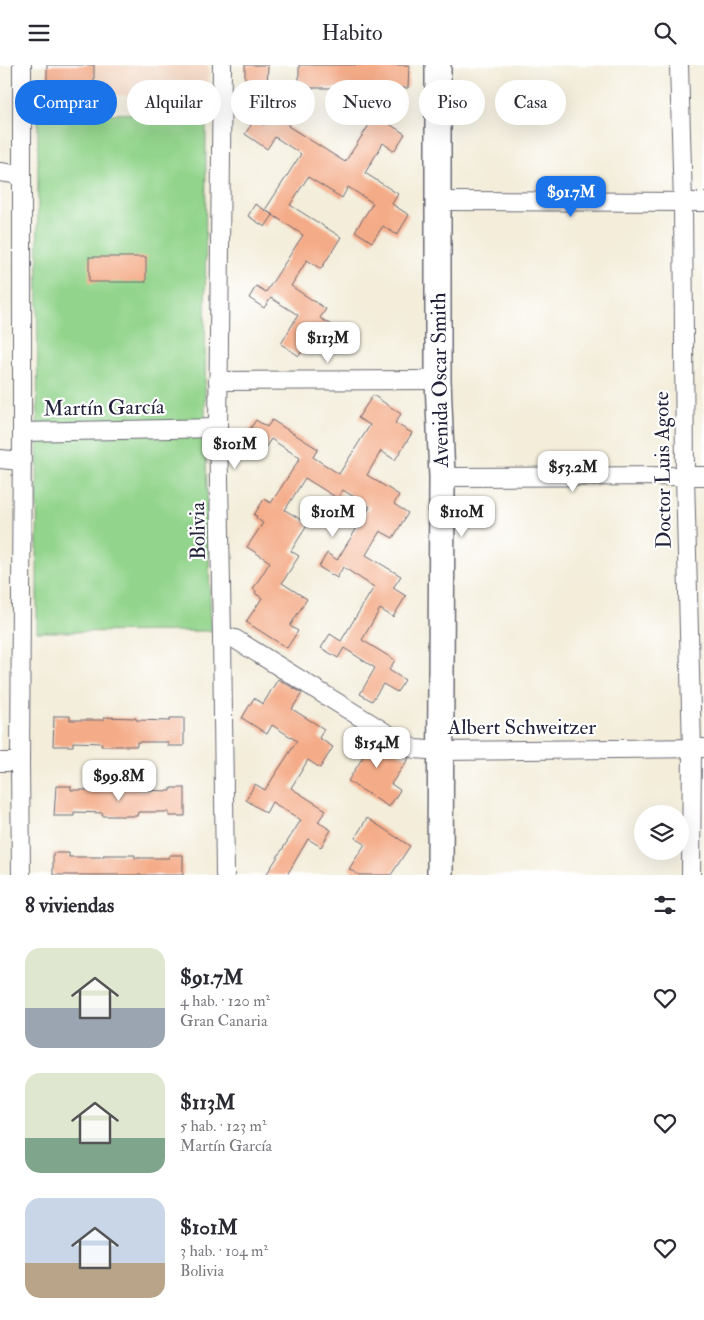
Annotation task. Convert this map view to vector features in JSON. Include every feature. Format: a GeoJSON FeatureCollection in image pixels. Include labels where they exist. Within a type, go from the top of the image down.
{"type":"FeatureCollection","features":[{"type":"Feature","properties":{"kind":"main road","name":"Avenida Oscar Smith"},"geometry":{"type":"LineString","coordinates":[[438,65],[438,380],[442,477],[440,875]]}},
{"type":"Feature","properties":{"kind":"street"},"geometry":{"type":"LineString","coordinates":[[22,65],[20,762],[22,875]]}},
{"type":"Feature","properties":{"kind":"street","name":"Bolivia"},"geometry":{"type":"LineString","coordinates":[[222,65],[218,428],[225,875]]}},
{"type":"Feature","properties":{"kind":"street","name":"Doctor Luis Agote"},"geometry":{"type":"LineString","coordinates":[[679,65],[685,476],[698,749],[691,875]]}},
{"type":"Feature","properties":{"kind":"street"},"geometry":{"type":"LineString","coordinates":[[0,172],[21,175]]}},
{"type":"Feature","properties":{"kind":"street"},"geometry":{"type":"LineString","coordinates":[[438,201],[704,202]]}},
{"type":"Feature","properties":{"kind":"street"},"geometry":{"type":"LineString","coordinates":[[218,381],[438,380]]}},
{"type":"Feature","properties":{"kind":"street","name":"Martín García"},"geometry":{"type":"LineString","coordinates":[[22,432],[218,428]]}},
{"type":"Feature","properties":{"kind":"street"},"geometry":{"type":"LineString","coordinates":[[0,459],[21,461]]}},
{"type":"Feature","properties":{"kind":"street"},"geometry":{"type":"LineString","coordinates":[[442,477],[704,476]]}},
{"type":"Feature","properties":{"kind":"street","name":"Albert Schweitzer"},"geometry":{"type":"LineString","coordinates":[[222,636],[235,639],[402,743],[415,749],[441,751],[698,749]]}},
{"type":"Feature","properties":{"kind":"street"},"geometry":{"type":"LineString","coordinates":[[0,762],[20,762]]}},
{"type":"Feature","properties":{"kind":"shaded area"},"geometry":{"type":"Polygon","coordinates":[[[47,65],[209,65],[208,80],[127,80],[127,95],[117,95],[117,80],[70,80],[47,65]]]}},
{"type":"Feature","properties":{"kind":"green space"},"geometry":{"type":"Polygon","coordinates":[[[127,113],[127,125],[206,125],[205,419],[211,631],[37,632],[38,125],[117,125],[117,114],[127,113]]]}},
{"type":"Feature","properties":{"kind":"building"},"geometry":{"type":"Polygon","coordinates":[[[47,65],[94,65],[94,80],[47,80],[47,65]]]}},
{"type":"Feature","properties":{"kind":"building"},"geometry":{"type":"Polygon","coordinates":[[[245,65],[268,65],[267,80],[245,80],[245,65]]]}},
{"type":"Feature","properties":{"kind":"building"},"geometry":{"type":"Polygon","coordinates":[[[299,65],[409,65],[408,80],[325,80],[325,88],[315,88],[315,80],[299,80],[299,65]]]}},
{"type":"Feature","properties":{"kind":"building"},"geometry":{"type":"Polygon","coordinates":[[[251,125],[289,125],[345,162],[369,125],[391,125],[405,134],[394,151],[383,143],[365,173],[398,194],[392,204],[409,215],[397,235],[383,226],[372,242],[355,231],[373,203],[348,187],[342,198],[308,177],[290,205],[341,237],[321,269],[307,260],[291,286],[326,309],[320,318],[335,327],[321,348],[308,340],[299,356],[281,344],[298,315],[271,298],[264,308],[249,298],[256,286],[266,292],[303,235],[265,210],[301,154],[275,137],[267,149],[245,134],[251,125]]]}},
{"type":"Feature","properties":{"kind":"building"},"geometry":{"type":"Polygon","coordinates":[[[255,204],[273,215],[265,227],[248,216],[255,204]]]}},
{"type":"Feature","properties":{"kind":"building"},"geometry":{"type":"Polygon","coordinates":[[[89,257],[146,257],[146,282],[89,282],[89,257]]]}},
{"type":"Feature","properties":{"kind":"building"},"geometry":{"type":"Polygon","coordinates":[[[373,395],[401,414],[395,423],[412,433],[395,460],[381,451],[367,475],[399,495],[394,504],[408,513],[393,538],[380,531],[366,555],[401,576],[393,588],[406,596],[393,617],[380,609],[362,640],[395,660],[389,670],[405,680],[397,692],[383,684],[372,701],[360,694],[375,668],[344,648],[338,658],[321,648],[330,634],[341,641],[374,587],[343,567],[337,578],[319,567],[327,553],[337,560],[370,507],[343,490],[337,498],[305,478],[285,510],[308,524],[291,551],[299,556],[282,583],[307,599],[290,626],[298,631],[287,648],[246,622],[262,598],[253,589],[270,562],[247,547],[263,523],[254,515],[264,499],[271,503],[300,458],[271,439],[265,448],[246,435],[256,420],[267,427],[272,420],[318,449],[313,457],[339,474],[370,425],[358,418],[373,395]]]}},
{"type":"Feature","properties":{"kind":"building"},"geometry":{"type":"Polygon","coordinates":[[[278,679],[302,693],[292,709],[324,729],[319,738],[333,747],[320,768],[308,760],[291,788],[326,810],[318,822],[331,830],[321,847],[308,839],[287,875],[266,875],[301,820],[272,802],[266,813],[246,800],[255,784],[265,790],[297,741],[272,725],[267,734],[242,718],[254,698],[263,704],[278,679]]]}},
{"type":"Feature","properties":{"kind":"building"},"geometry":{"type":"Polygon","coordinates":[[[54,716],[70,716],[70,720],[104,720],[104,717],[170,721],[170,718],[184,718],[184,746],[168,746],[168,742],[137,742],[137,746],[101,746],[102,743],[73,742],[73,746],[53,746],[54,716]]]}},
{"type":"Feature","properties":{"kind":"building"},"geometry":{"type":"Polygon","coordinates":[[[364,732],[390,749],[409,758],[391,784],[400,790],[389,807],[348,781],[363,757],[353,750],[364,732]]]}},
{"type":"Feature","properties":{"kind":"building"},"geometry":{"type":"Polygon","coordinates":[[[56,786],[71,786],[71,790],[105,790],[106,787],[171,791],[171,788],[185,788],[185,816],[169,816],[169,812],[138,812],[137,816],[102,816],[103,813],[74,812],[74,816],[54,816],[56,786]]]}},
{"type":"Feature","properties":{"kind":"building"},"geometry":{"type":"Polygon","coordinates":[[[367,818],[410,846],[391,875],[359,875],[349,869],[365,844],[355,838],[367,818]]]}},
{"type":"Feature","properties":{"kind":"building"},"geometry":{"type":"Polygon","coordinates":[[[53,853],[69,853],[69,857],[135,855],[135,858],[169,858],[169,855],[183,855],[183,875],[53,875],[53,853]]]}}]}
